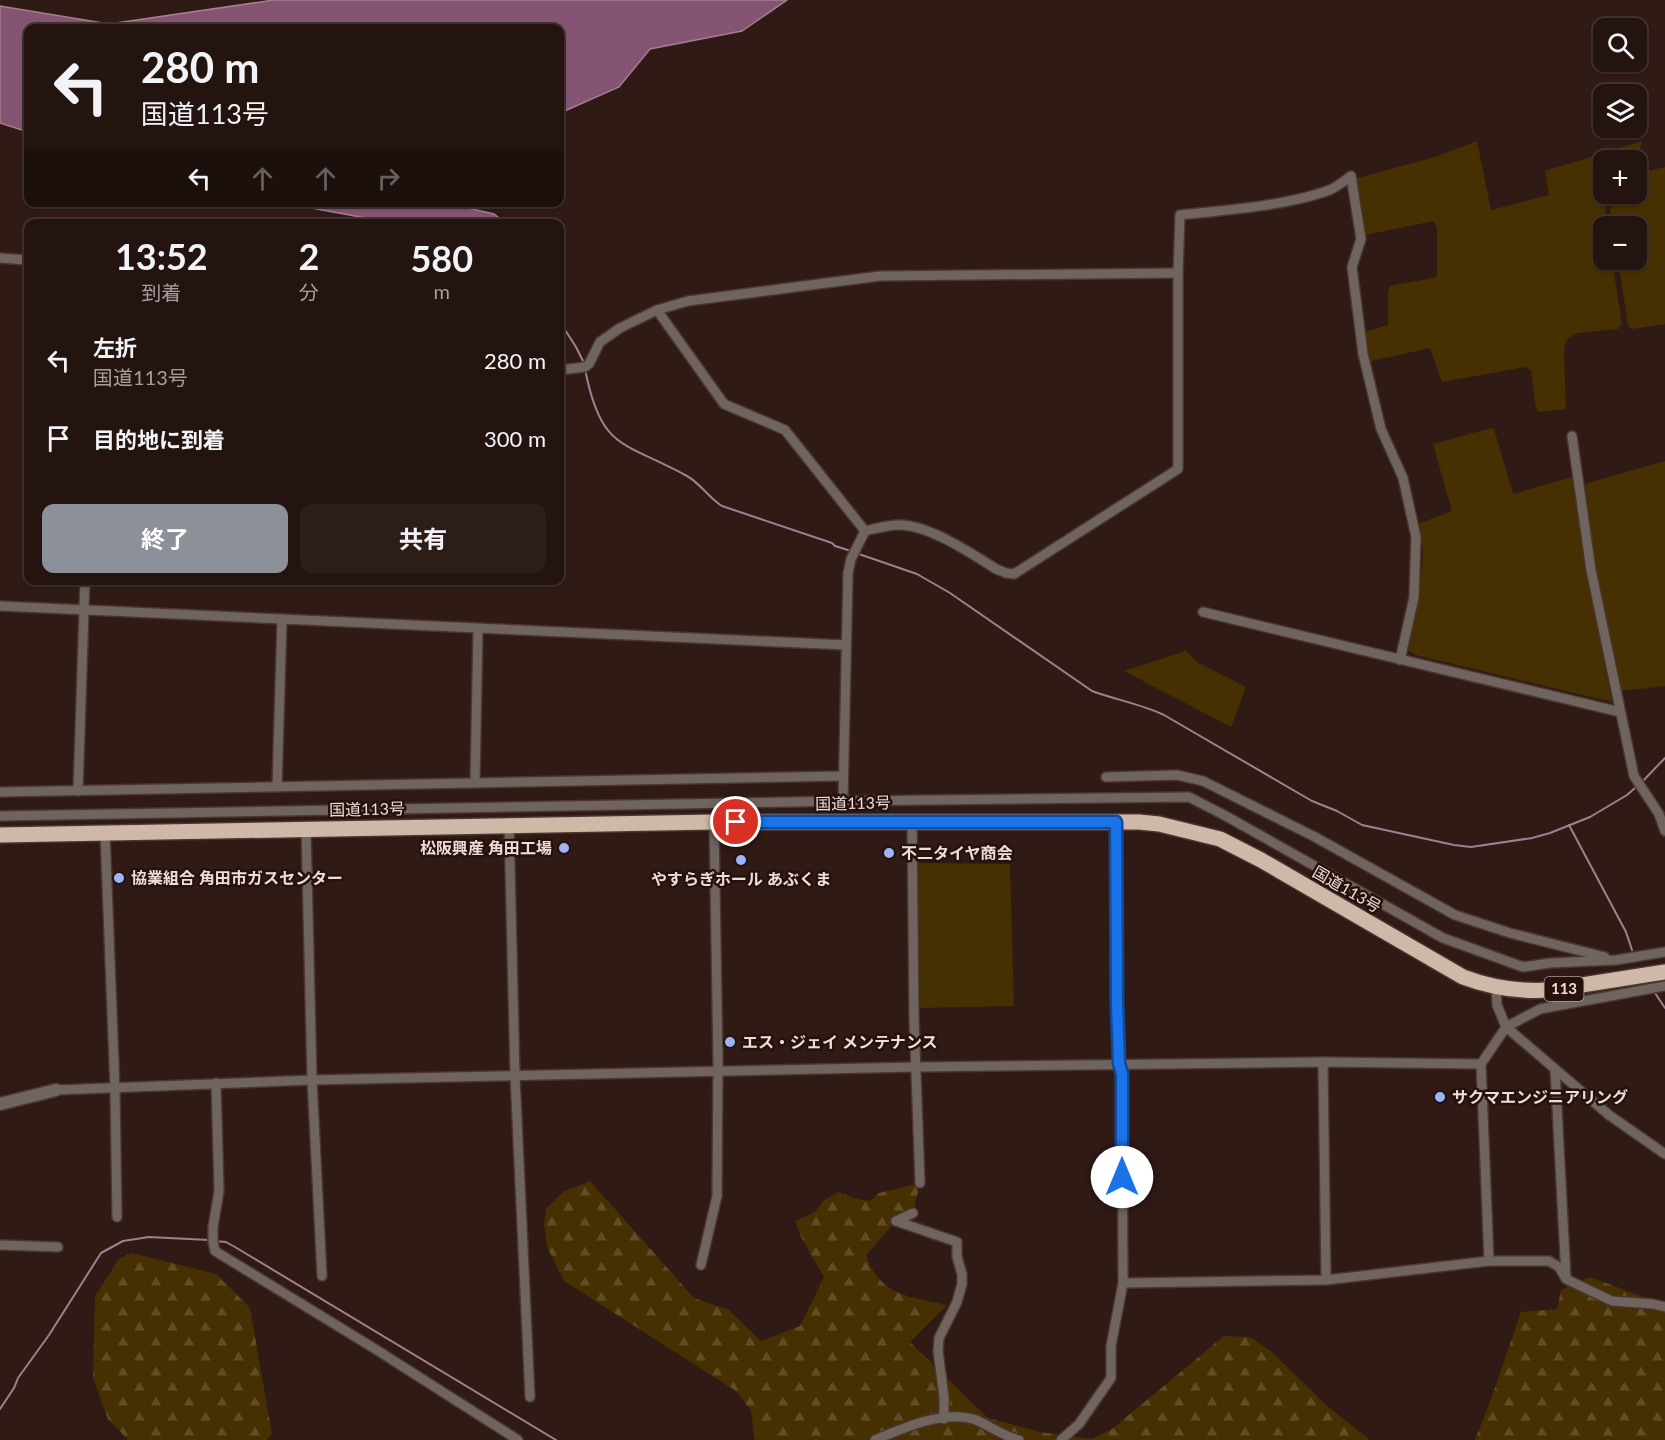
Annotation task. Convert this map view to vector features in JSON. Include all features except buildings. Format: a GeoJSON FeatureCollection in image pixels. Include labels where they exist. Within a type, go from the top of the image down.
{"type":"FeatureCollection","features":[{"type":"Feature","properties":{"kind":"highway","name":"国道113号"},"geometry":{"type":"LineString","coordinates":[[0,836],[306,828],[714,822],[912,820],[1158,824],[1220,839],[1272,866],[1463,977],[1496,988],[1550,990],[1665,972]]}},
{"type":"Feature","properties":{"kind":"street"},"geometry":{"type":"LineString","coordinates":[[843,801],[849,566],[850,558],[865,531],[900,524],[913,526],[939,537],[996,569],[1014,574],[1178,468],[1180,215],[1292,200],[1329,190],[1351,176],[1361,239],[1352,267],[1363,354],[1381,429],[1403,478],[1416,537],[1414,597],[1400,660]]}},
{"type":"Feature","properties":{"kind":"street"},"geometry":{"type":"LineString","coordinates":[[0,258],[24,260]]}},
{"type":"Feature","properties":{"kind":"street"},"geometry":{"type":"LineString","coordinates":[[564,370],[585,367],[589,364],[600,342],[620,328],[657,310],[688,301],[880,276],[1178,273]]}},
{"type":"Feature","properties":{"kind":"street"},"geometry":{"type":"LineString","coordinates":[[657,310],[724,404],[785,430],[865,531]]}},
{"type":"Feature","properties":{"kind":"street"},"geometry":{"type":"LineString","coordinates":[[1572,436],[1591,570],[1634,776],[1659,814],[1665,831]]}},
{"type":"Feature","properties":{"kind":"street"},"geometry":{"type":"LineString","coordinates":[[78,791],[85,585]]}},
{"type":"Feature","properties":{"kind":"street"},"geometry":{"type":"LineString","coordinates":[[0,606],[846,645]]}},
{"type":"Feature","properties":{"kind":"street"},"geometry":{"type":"LineString","coordinates":[[1203,612],[1620,712]]}},
{"type":"Feature","properties":{"kind":"street"},"geometry":{"type":"LineString","coordinates":[[277,787],[282,620]]}},
{"type":"Feature","properties":{"kind":"street"},"geometry":{"type":"LineString","coordinates":[[475,783],[478,629]]}},
{"type":"Feature","properties":{"kind":"street"},"geometry":{"type":"LineString","coordinates":[[0,792],[843,776]]}},
{"type":"Feature","properties":{"kind":"street"},"geometry":{"type":"LineString","coordinates":[[1106,777],[1177,776],[1203,782],[1315,837],[1455,915],[1510,933],[1616,960]]}},
{"type":"Feature","properties":{"kind":"street"},"geometry":{"type":"LineString","coordinates":[[0,816],[1189,797],[1443,938],[1523,967],[1550,963],[1616,960],[1665,952]]}},
{"type":"Feature","properties":{"kind":"street"},"geometry":{"type":"LineString","coordinates":[[912,820],[914,1017],[920,1183]]}},
{"type":"Feature","properties":{"kind":"street"},"geometry":{"type":"LineString","coordinates":[[701,1265],[717,1196],[714,822]]}},
{"type":"Feature","properties":{"kind":"street"},"geometry":{"type":"LineString","coordinates":[[1061,1440],[1079,1424],[1112,1378],[1111,1346],[1123,1283],[1122,1074],[1119,1063],[1116,822]]}},
{"type":"Feature","properties":{"kind":"street"},"geometry":{"type":"LineString","coordinates":[[509,825],[515,1076],[530,1397]]}},
{"type":"Feature","properties":{"kind":"street"},"geometry":{"type":"LineString","coordinates":[[306,828],[312,1080],[322,1276]]}},
{"type":"Feature","properties":{"kind":"street"},"geometry":{"type":"LineString","coordinates":[[105,833],[115,1089],[117,1217]]}},
{"type":"Feature","properties":{"kind":"street"},"geometry":{"type":"LineString","coordinates":[[1489,1261],[1481,1064],[1506,1027],[1540,1009],[1662,987]]}},
{"type":"Feature","properties":{"kind":"street"},"geometry":{"type":"LineString","coordinates":[[1496,988],[1497,1005],[1506,1027],[1609,1115],[1665,1154]]}},
{"type":"Feature","properties":{"kind":"street"},"geometry":{"type":"LineString","coordinates":[[1323,1062],[1326,1280]]}},
{"type":"Feature","properties":{"kind":"street"},"geometry":{"type":"LineString","coordinates":[[0,1104],[56,1090],[312,1080],[1119,1063],[1481,1064]]}},
{"type":"Feature","properties":{"kind":"street"},"geometry":{"type":"LineString","coordinates":[[1555,1070],[1566,1280]]}},
{"type":"Feature","properties":{"kind":"street"},"geometry":{"type":"LineString","coordinates":[[216,1083],[219,1191],[213,1227],[215,1251],[518,1440]]}},
{"type":"Feature","properties":{"kind":"street"},"geometry":{"type":"LineString","coordinates":[[913,1213],[896,1221],[957,1242],[957,1257],[962,1274],[957,1302],[939,1338],[944,1419]]}},
{"type":"Feature","properties":{"kind":"street"},"geometry":{"type":"LineString","coordinates":[[0,1245],[58,1247]]}},
{"type":"Feature","properties":{"kind":"street"},"geometry":{"type":"LineString","coordinates":[[1123,1283],[1326,1280],[1489,1261],[1549,1261],[1559,1267],[1566,1280],[1612,1301],[1665,1307]]}},
{"type":"Feature","properties":{"kind":"street"},"geometry":{"type":"LineString","coordinates":[[875,1440],[912,1425],[957,1417],[975,1420],[1019,1440]]}},
{"type":"Feature","properties":{"kind":"green space"},"geometry":{"type":"Polygon","coordinates":[[[1477,141],[1491,210],[1549,195],[1545,171],[1593,156],[1593,204],[1606,204],[1606,216],[1593,216],[1593,270],[1614,270],[1622,324],[1618,329],[1578,333],[1568,338],[1564,356],[1566,409],[1539,412],[1536,408],[1531,371],[1526,367],[1442,382],[1430,348],[1367,362],[1361,333],[1388,325],[1390,286],[1437,277],[1437,228],[1434,221],[1365,235],[1353,186],[1354,179],[1435,157],[1477,141]]]}},
{"type":"Feature","properties":{"kind":"green space"},"geometry":{"type":"Polygon","coordinates":[[[1642,141],[1640,150],[1613,150],[1642,141]]]}},
{"type":"Feature","properties":{"kind":"green space"},"geometry":{"type":"Polygon","coordinates":[[[1665,167],[1665,324],[1632,329],[1628,325],[1620,270],[1647,270],[1647,216],[1611,216],[1610,210],[1614,204],[1647,204],[1647,171],[1665,167]]]}},
{"type":"Feature","properties":{"kind":"green space"},"geometry":{"type":"Polygon","coordinates":[[[1494,429],[1513,494],[1575,476],[1597,628],[1612,702],[1416,655],[1406,649],[1423,556],[1418,524],[1452,511],[1433,444],[1494,429]]]}},
{"type":"Feature","properties":{"kind":"green space"},"geometry":{"type":"Polygon","coordinates":[[[1665,461],[1665,686],[1622,691],[1616,688],[1605,636],[1582,486],[1665,461]]]}},
{"type":"Feature","properties":{"kind":"green space"},"geometry":{"type":"Polygon","coordinates":[[[1186,651],[1197,662],[1246,687],[1231,727],[1124,671],[1186,651]]]}},
{"type":"Feature","properties":{"kind":"green space"},"geometry":{"type":"Polygon","coordinates":[[[917,863],[1010,864],[1014,1006],[920,1008],[917,863]]]}},
{"type":"Feature","properties":{"kind":"green space"},"geometry":{"type":"Polygon","coordinates":[[[590,1181],[694,1298],[729,1310],[761,1341],[800,1326],[824,1277],[803,1241],[795,1221],[815,1212],[823,1201],[839,1192],[853,1198],[870,1201],[879,1193],[920,1183],[913,1213],[896,1221],[866,1255],[872,1269],[888,1287],[909,1296],[947,1305],[910,1342],[988,1418],[1040,1432],[1092,1439],[1112,1429],[1224,1336],[1250,1337],[1271,1351],[1327,1406],[1370,1440],[755,1440],[751,1411],[736,1391],[564,1281],[547,1247],[544,1224],[546,1209],[563,1192],[590,1181]]]}},
{"type":"Feature","properties":{"kind":"green space"},"geometry":{"type":"Polygon","coordinates":[[[132,1253],[216,1274],[250,1308],[272,1434],[266,1440],[128,1440],[108,1419],[93,1378],[95,1296],[119,1259],[132,1253]]]}},
{"type":"Feature","properties":{"kind":"green space"},"geometry":{"type":"Polygon","coordinates":[[[1590,1277],[1665,1305],[1665,1440],[1475,1440],[1521,1312],[1557,1309],[1561,1290],[1590,1277]]]}},
{"type":"Feature","properties":{"kind":"shaded area"},"geometry":{"type":"Polygon","coordinates":[[[274,0],[787,0],[742,31],[650,49],[619,87],[564,111],[564,24],[109,24],[274,0]]]}},
{"type":"Feature","properties":{"kind":"shaded area"},"geometry":{"type":"Polygon","coordinates":[[[0,6],[109,24],[24,24],[24,131],[0,123],[0,6]]]}},
{"type":"Feature","properties":{"kind":"shaded area"},"geometry":{"type":"Polygon","coordinates":[[[306,207],[463,207],[494,214],[500,219],[371,219],[306,207]]]}},
{"type":"Feature","properties":{"kind":"waterway"},"geometry":{"type":"LineString","coordinates":[[564,328],[584,363]]}},
{"type":"Feature","properties":{"kind":"waterway"},"geometry":{"type":"LineString","coordinates":[[585,369],[591,396],[599,415],[607,430],[618,440],[687,476],[722,506],[851,551]]}},
{"type":"Feature","properties":{"kind":"waterway"},"geometry":{"type":"LineString","coordinates":[[856,553],[917,574],[950,593],[1092,691],[1164,715],[1312,801],[1337,811],[1362,825],[1471,847],[1550,833],[1590,817],[1636,787]]}},
{"type":"Feature","properties":{"kind":"waterway"},"geometry":{"type":"LineString","coordinates":[[1641,783],[1665,758]]}},
{"type":"Feature","properties":{"kind":"waterway"},"geometry":{"type":"LineString","coordinates":[[1569,825],[1626,932],[1632,950]]}},
{"type":"Feature","properties":{"kind":"waterway"},"geometry":{"type":"LineString","coordinates":[[1653,990],[1665,1008]]}},
{"type":"Feature","properties":{"kind":"waterway"},"geometry":{"type":"LineString","coordinates":[[0,1409],[101,1253],[123,1241],[149,1237],[209,1240]]}},
{"type":"Feature","properties":{"kind":"waterway"},"geometry":{"type":"LineString","coordinates":[[214,1241],[226,1242],[235,1247],[556,1440]]}},
{"type":"Feature","properties":{"kind":"place","name":"松阪興産 角田工場"},"geometry":{"type":"Point","coordinates":[564,848]}},
{"type":"Feature","properties":{"kind":"place","name":"不二タイヤ商会"},"geometry":{"type":"Point","coordinates":[889,853]}},
{"type":"Feature","properties":{"kind":"place","name":"やすらぎホール あぶくま"},"geometry":{"type":"Point","coordinates":[741,860]}},
{"type":"Feature","properties":{"kind":"place","name":"協業組合 角田市ガスセンター"},"geometry":{"type":"Point","coordinates":[119,878]}},
{"type":"Feature","properties":{"kind":"place","name":"エス・ジェイ メンテナンス"},"geometry":{"type":"Point","coordinates":[730,1042]}},
{"type":"Feature","properties":{"kind":"place","name":"サクマエンジニアリング"},"geometry":{"type":"Point","coordinates":[1440,1097]}},
{"type":"Feature","properties":{"kind":"route"},"geometry":{"type":"LineString","coordinates":[[736,822],[912,820],[1116,822],[1117,1003],[1119,1063],[1122,1074],[1122,1177]]}}]}
